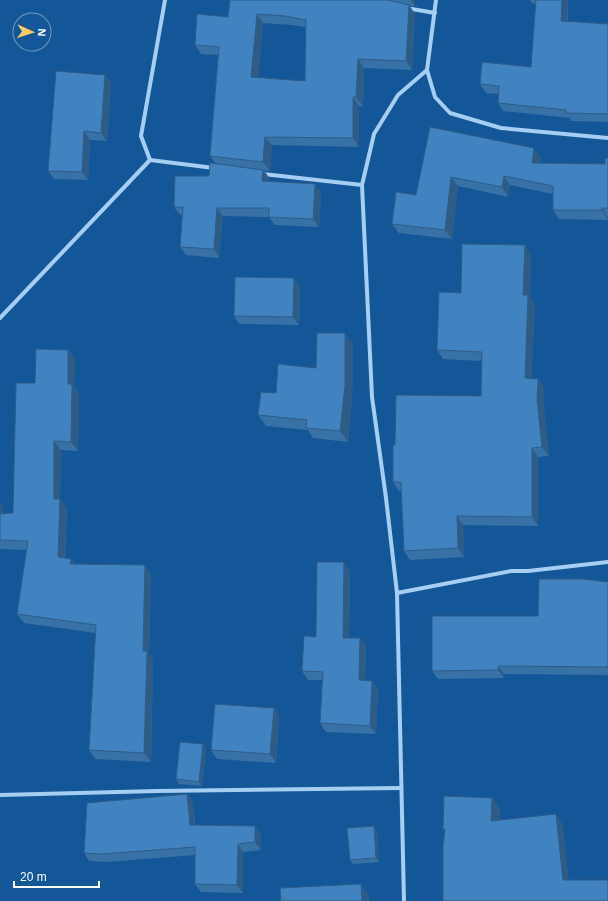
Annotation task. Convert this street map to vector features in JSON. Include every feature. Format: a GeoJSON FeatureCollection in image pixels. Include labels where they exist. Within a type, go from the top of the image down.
{"type":"FeatureCollection","features":[{"type":"Feature","properties":{"kind":"street"},"geometry":{"type":"LineString","coordinates":[[150,160],[141,136],[165,0]]}},
{"type":"Feature","properties":{"kind":"street"},"geometry":{"type":"LineString","coordinates":[[436,0],[428,70],[435,97],[450,113],[501,128],[608,138]]}},
{"type":"Feature","properties":{"kind":"street"},"geometry":{"type":"LineString","coordinates":[[400,7],[435,13]]}},
{"type":"Feature","properties":{"kind":"street"},"geometry":{"type":"LineString","coordinates":[[404,901],[397,593],[372,397],[362,185],[374,134],[398,95],[428,70]]}},
{"type":"Feature","properties":{"kind":"street"},"geometry":{"type":"LineString","coordinates":[[150,160],[220,168]]}},
{"type":"Feature","properties":{"kind":"street"},"geometry":{"type":"LineString","coordinates":[[0,318],[150,160]]}},
{"type":"Feature","properties":{"kind":"street"},"geometry":{"type":"LineString","coordinates":[[260,173],[362,185]]}},
{"type":"Feature","properties":{"kind":"street"},"geometry":{"type":"LineString","coordinates":[[397,593],[511,571],[528,571],[608,562]]}},
{"type":"Feature","properties":{"kind":"street"},"geometry":{"type":"LineString","coordinates":[[0,795],[157,791],[401,788]]}},
{"type":"Feature","properties":{"kind":"building"},"geometry":{"type":"Polygon","coordinates":[[[230,0],[388,0],[409,5],[406,61],[358,59],[356,97],[353,97],[353,138],[265,137],[263,162],[210,156],[219,47],[195,45],[197,14],[228,17],[230,0]],[[257,14],[251,77],[305,81],[306,20],[285,16],[257,14]]]}},
{"type":"Feature","properties":{"kind":"building"},"geometry":{"type":"Polygon","coordinates":[[[536,0],[562,0],[561,21],[608,24],[608,114],[566,113],[566,110],[498,103],[499,86],[480,84],[482,62],[531,67],[536,0]]]}},
{"type":"Feature","properties":{"kind":"building"},"geometry":{"type":"Polygon","coordinates":[[[56,71],[105,75],[101,133],[84,131],[82,172],[48,171],[56,71]]]}},
{"type":"Feature","properties":{"kind":"building"},"geometry":{"type":"Polygon","coordinates":[[[430,127],[534,148],[532,163],[605,164],[605,158],[608,158],[608,208],[602,208],[602,210],[553,210],[553,186],[504,176],[502,187],[451,177],[445,230],[392,224],[396,192],[416,195],[430,127]]]}},
{"type":"Feature","properties":{"kind":"building"},"geometry":{"type":"Polygon","coordinates":[[[210,163],[263,170],[262,181],[315,184],[313,219],[269,217],[269,208],[217,208],[214,249],[180,247],[183,207],[174,207],[175,176],[209,176],[210,163]]]}},
{"type":"Feature","properties":{"kind":"building"},"geometry":{"type":"Polygon","coordinates":[[[462,244],[525,245],[523,295],[528,295],[525,378],[538,379],[537,400],[542,447],[532,448],[532,517],[457,516],[458,548],[404,551],[401,482],[393,482],[393,445],[395,445],[396,395],[481,396],[482,352],[437,350],[439,292],[461,293],[462,244]]]}},
{"type":"Feature","properties":{"kind":"building"},"geometry":{"type":"Polygon","coordinates":[[[235,277],[294,278],[293,317],[234,316],[235,277]]]}},
{"type":"Feature","properties":{"kind":"building"},"geometry":{"type":"Polygon","coordinates":[[[317,333],[345,333],[345,386],[340,431],[306,428],[307,420],[258,415],[261,392],[276,393],[278,364],[316,368],[317,333]]]}},
{"type":"Feature","properties":{"kind":"building"},"geometry":{"type":"Polygon","coordinates":[[[36,349],[68,350],[68,384],[72,384],[71,442],[54,441],[54,499],[60,499],[58,557],[71,559],[70,564],[145,565],[143,651],[147,651],[144,753],[89,750],[96,625],[17,614],[28,541],[0,540],[0,514],[13,513],[16,383],[35,383],[36,349]]]}},
{"type":"Feature","properties":{"kind":"building"},"geometry":{"type":"Polygon","coordinates":[[[317,562],[344,562],[343,638],[360,638],[359,680],[372,681],[370,726],[320,723],[323,672],[302,671],[304,636],[316,637],[317,562]]]}},
{"type":"Feature","properties":{"kind":"building"},"geometry":{"type":"Polygon","coordinates":[[[539,579],[583,579],[608,582],[608,667],[498,666],[498,670],[432,671],[432,616],[538,616],[539,579]]]}},
{"type":"Feature","properties":{"kind":"building"},"geometry":{"type":"Polygon","coordinates":[[[215,704],[274,708],[270,754],[211,750],[215,704]]]}},
{"type":"Feature","properties":{"kind":"building"},"geometry":{"type":"Polygon","coordinates":[[[180,742],[203,744],[199,782],[176,779],[180,742]]]}},
{"type":"Feature","properties":{"kind":"building"},"geometry":{"type":"Polygon","coordinates":[[[187,794],[190,825],[255,826],[255,842],[238,844],[237,885],[195,884],[195,847],[102,854],[84,853],[87,803],[187,794]]]}},
{"type":"Feature","properties":{"kind":"building"},"geometry":{"type":"Polygon","coordinates":[[[444,796],[492,798],[491,821],[556,814],[563,880],[608,880],[608,901],[443,901],[443,846],[445,829],[443,829],[444,796]]]}},
{"type":"Feature","properties":{"kind":"building"},"geometry":{"type":"Polygon","coordinates":[[[374,826],[376,858],[350,860],[347,828],[374,826]]]}},
{"type":"Feature","properties":{"kind":"building"},"geometry":{"type":"Polygon","coordinates":[[[361,884],[362,901],[281,901],[280,888],[361,884]]]}}]}
